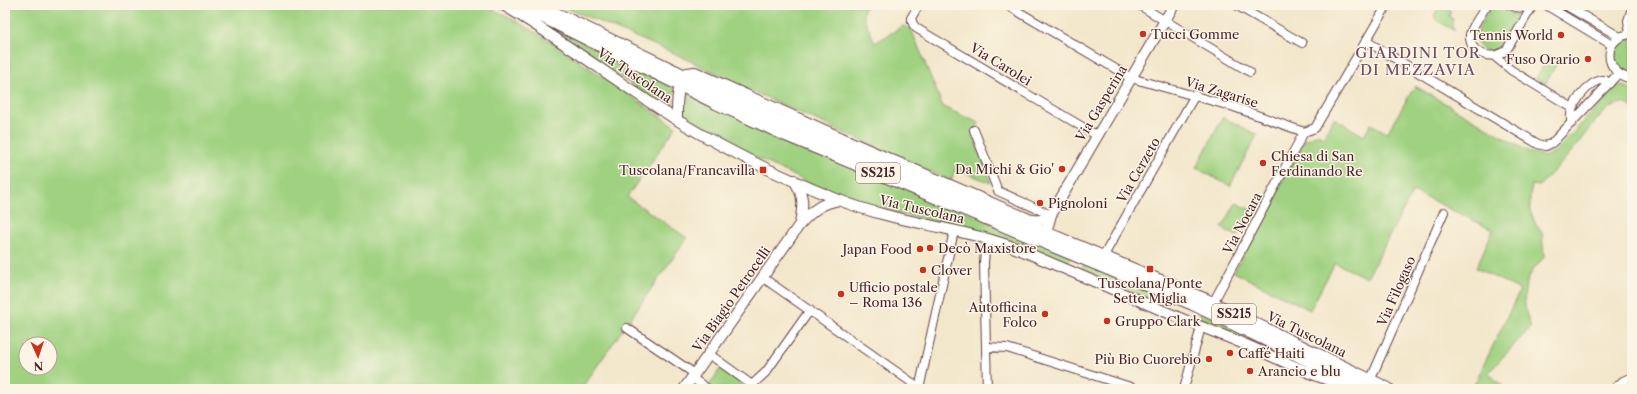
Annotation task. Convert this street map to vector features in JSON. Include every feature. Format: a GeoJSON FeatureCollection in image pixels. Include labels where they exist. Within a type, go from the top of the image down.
{"type":"FeatureCollection","features":[{"type":"Feature","properties":{"kind":"main road","name":"Via Tuscolana"},"geometry":{"type":"LineString","coordinates":[[512,5],[545,18],[682,81],[1046,233],[1077,251],[1103,257],[1213,303],[1282,342],[1369,385],[1388,389]]}},
{"type":"Feature","properties":{"kind":"main road","name":"Via Tuscolana"},"geometry":{"type":"LineString","coordinates":[[536,5],[793,138],[1077,251],[1193,304],[1282,342]]}},
{"type":"Feature","properties":{"kind":"street","name":"Via Tuscolana"},"geometry":{"type":"LineString","coordinates":[[503,5],[532,22],[677,120],[736,152],[794,180],[839,200],[886,216],[1010,245],[1267,355],[1304,370],[1359,389]]}},
{"type":"Feature","properties":{"kind":"street","name":"Via Carolei"},"geometry":{"type":"LineString","coordinates":[[919,5],[911,18],[916,28],[1096,135]]}},
{"type":"Feature","properties":{"kind":"street","name":"Via Zagarise"},"geometry":{"type":"LineString","coordinates":[[1007,5],[1131,78],[1234,107],[1304,132]]}},
{"type":"Feature","properties":{"kind":"street"},"geometry":{"type":"LineString","coordinates":[[1139,5],[1250,72]]}},
{"type":"Feature","properties":{"kind":"street","name":"Via Gasperina"},"geometry":{"type":"LineString","coordinates":[[1046,233],[1050,215],[1174,5]]}},
{"type":"Feature","properties":{"kind":"street"},"geometry":{"type":"LineString","coordinates":[[1236,5],[1302,43]]}},
{"type":"Feature","properties":{"kind":"street"},"geometry":{"type":"LineString","coordinates":[[1304,132],[1315,128],[1387,5]]}},
{"type":"Feature","properties":{"kind":"street"},"geometry":{"type":"LineString","coordinates":[[1487,5],[1470,36],[1477,51],[1484,55],[1494,56],[1502,54],[1507,49],[1533,5]]}},
{"type":"Feature","properties":{"kind":"street"},"geometry":{"type":"LineString","coordinates":[[1510,5],[1518,8],[1525,8],[1533,5]]}},
{"type":"Feature","properties":{"kind":"street"},"geometry":{"type":"LineString","coordinates":[[1546,5],[1612,45]]}},
{"type":"Feature","properties":{"kind":"street"},"geometry":{"type":"LineString","coordinates":[[1565,5],[1620,37]]}},
{"type":"Feature","properties":{"kind":"street"},"geometry":{"type":"LineString","coordinates":[[1632,8],[1628,21],[1631,34],[1620,37],[1612,45],[1610,58],[1611,64],[1618,74],[1625,78],[1632,79]]}},
{"type":"Feature","properties":{"kind":"street"},"geometry":{"type":"LineString","coordinates":[[1366,41],[1540,145],[1546,146],[1552,144],[1618,74]]}},
{"type":"Feature","properties":{"kind":"street"},"geometry":{"type":"LineString","coordinates":[[1494,56],[1511,70],[1572,107]]}},
{"type":"Feature","properties":{"kind":"street","name":"Via Tuscolana"},"geometry":{"type":"LineString","coordinates":[[682,81],[689,72],[695,72],[1028,219]]}},
{"type":"Feature","properties":{"kind":"street"},"geometry":{"type":"LineString","coordinates":[[1572,123],[1570,114],[1572,107],[1587,88],[1596,81],[1602,80],[1609,84]]}},
{"type":"Feature","properties":{"kind":"street"},"geometry":{"type":"LineString","coordinates":[[677,120],[677,97],[682,81]]}},
{"type":"Feature","properties":{"kind":"street","name":"Via Cerzeto"},"geometry":{"type":"LineString","coordinates":[[1103,257],[1195,95]]}},
{"type":"Feature","properties":{"kind":"street"},"geometry":{"type":"LineString","coordinates":[[974,130],[998,191],[1050,215],[1044,220],[1028,219],[989,210]]}},
{"type":"Feature","properties":{"kind":"street","name":"Via Nocara"},"geometry":{"type":"LineString","coordinates":[[1213,303],[1304,132]]}},
{"type":"Feature","properties":{"kind":"street"},"geometry":{"type":"LineString","coordinates":[[862,147],[906,175]]}},
{"type":"Feature","properties":{"kind":"street","name":"Via Biagio Petrocelli"},"geometry":{"type":"LineString","coordinates":[[794,180],[802,197],[803,208],[800,224]]}},
{"type":"Feature","properties":{"kind":"street","name":"Via Biagio Petrocelli"},"geometry":{"type":"LineString","coordinates":[[684,389],[800,224],[817,207],[825,203],[839,200]]}},
{"type":"Feature","properties":{"kind":"street","name":"Via Filogaso"},"geometry":{"type":"LineString","coordinates":[[1369,385],[1444,212]]}},
{"type":"Feature","properties":{"kind":"street"},"geometry":{"type":"LineString","coordinates":[[762,276],[919,388],[954,231]]}},
{"type":"Feature","properties":{"kind":"street"},"geometry":{"type":"LineString","coordinates":[[987,389],[984,263],[985,251],[991,240]]}},
{"type":"Feature","properties":{"kind":"street"},"geometry":{"type":"LineString","coordinates":[[1063,268],[1072,264],[1077,251]]}},
{"type":"Feature","properties":{"kind":"street"},"geometry":{"type":"LineString","coordinates":[[709,354],[751,387],[766,372],[810,310]]}},
{"type":"Feature","properties":{"kind":"street"},"geometry":{"type":"LineString","coordinates":[[1184,389],[1201,327]]}},
{"type":"Feature","properties":{"kind":"street"},"geometry":{"type":"LineString","coordinates":[[627,328],[694,376],[708,389]]}},
{"type":"Feature","properties":{"kind":"street"},"geometry":{"type":"LineString","coordinates":[[1267,355],[1278,352],[1282,342]]}},
{"type":"Feature","properties":{"kind":"street"},"geometry":{"type":"LineString","coordinates":[[986,347],[1007,348],[1137,389]]}},
{"type":"Feature","properties":{"kind":"street"},"geometry":{"type":"LineString","coordinates":[[1614,389],[1623,380],[1632,377]]}},
{"type":"Feature","properties":{"kind":"green space"},"geometry":{"type":"Polygon","coordinates":[[[5,5],[480,5],[506,15],[547,39],[676,127],[627,197],[687,238],[581,389],[5,389],[5,5]]]}},
{"type":"Feature","properties":{"kind":"green space"},"geometry":{"type":"Polygon","coordinates":[[[559,5],[869,5],[864,8],[863,16],[875,43],[903,26],[911,29],[943,107],[979,123],[974,136],[991,183],[956,169],[951,181],[752,91],[676,54],[559,5]]]}},
{"type":"Feature","properties":{"kind":"green space"},"geometry":{"type":"Polygon","coordinates":[[[1493,5],[1499,5],[1511,14],[1523,15],[1503,49],[1490,51],[1482,48],[1478,43],[1477,38],[1480,26],[1493,5]]]}},
{"type":"Feature","properties":{"kind":"green space"},"geometry":{"type":"Polygon","coordinates":[[[1444,7],[1451,11],[1449,16],[1453,19],[1452,25],[1455,31],[1436,20],[1434,15],[1439,8],[1444,7]]]}},
{"type":"Feature","properties":{"kind":"green space"},"geometry":{"type":"Polygon","coordinates":[[[535,19],[674,87],[672,112],[535,19]]]}},
{"type":"Feature","properties":{"kind":"green space"},"geometry":{"type":"Polygon","coordinates":[[[1626,38],[1632,38],[1632,76],[1629,76],[1614,65],[1612,52],[1620,41],[1626,38]]]}},
{"type":"Feature","properties":{"kind":"green space"},"geometry":{"type":"Polygon","coordinates":[[[1549,56],[1558,61],[1545,84],[1536,78],[1549,56]]]}},
{"type":"Feature","properties":{"kind":"green space"},"geometry":{"type":"Polygon","coordinates":[[[1618,85],[1632,89],[1632,108],[1622,103],[1609,108],[1597,119],[1575,147],[1539,186],[1532,185],[1530,210],[1535,223],[1542,233],[1544,257],[1534,268],[1525,288],[1525,308],[1531,327],[1488,373],[1506,389],[1472,389],[1520,290],[1476,268],[1493,230],[1413,191],[1367,278],[1335,263],[1310,310],[1234,272],[1305,140],[1318,134],[1323,137],[1334,118],[1364,136],[1371,124],[1387,133],[1415,86],[1531,153],[1536,153],[1544,157],[1556,151],[1618,85]]]}},
{"type":"Feature","properties":{"kind":"green space"},"geometry":{"type":"Polygon","coordinates":[[[685,93],[1073,257],[1067,262],[1063,261],[1008,240],[864,205],[816,186],[755,157],[684,118],[681,114],[682,95],[685,93]]]}},
{"type":"Feature","properties":{"kind":"green space"},"geometry":{"type":"Polygon","coordinates":[[[1223,117],[1257,135],[1230,186],[1196,168],[1223,117]]]}},
{"type":"Feature","properties":{"kind":"green space"},"geometry":{"type":"Polygon","coordinates":[[[1236,203],[1251,210],[1237,236],[1222,228],[1236,203]]]}},
{"type":"Feature","properties":{"kind":"green space"},"geometry":{"type":"Polygon","coordinates":[[[1085,262],[1164,299],[1161,305],[1082,269],[1085,262]]]}},
{"type":"Feature","properties":{"kind":"green space"},"geometry":{"type":"Polygon","coordinates":[[[1201,312],[1275,350],[1268,349],[1197,320],[1201,312]]]}},
{"type":"Feature","properties":{"kind":"green space"},"geometry":{"type":"Polygon","coordinates":[[[720,369],[746,387],[744,389],[712,389],[708,387],[720,369]]]}},
{"type":"Feature","properties":{"kind":"place","name":"Tucci Gomme"},"geometry":{"type":"Point","coordinates":[1143,34]}},
{"type":"Feature","properties":{"kind":"place","name":"Tennis World"},"geometry":{"type":"Point","coordinates":[1561,35]}},
{"type":"Feature","properties":{"kind":"place","name":"Fuso Orario"},"geometry":{"type":"Point","coordinates":[1588,59]}},
{"type":"Feature","properties":{"kind":"place","name":"Chiesa di San Ferdinando Re"},"geometry":{"type":"Point","coordinates":[1263,163]}},
{"type":"Feature","properties":{"kind":"place","name":"Da Michi & Gio'"},"geometry":{"type":"Point","coordinates":[1062,169]}},
{"type":"Feature","properties":{"kind":"place","name":"Tuscolana/Francavilla"},"geometry":{"type":"Point","coordinates":[763,170]}},
{"type":"Feature","properties":{"kind":"place","name":"Pignoloni"},"geometry":{"type":"Point","coordinates":[1040,203]}},
{"type":"Feature","properties":{"kind":"place","name":"Decò Maxistore"},"geometry":{"type":"Point","coordinates":[930,248]}},
{"type":"Feature","properties":{"kind":"place","name":"Japan Food"},"geometry":{"type":"Point","coordinates":[920,249]}},
{"type":"Feature","properties":{"kind":"place","name":"Tuscolana/Ponte Sette Miglia"},"geometry":{"type":"Point","coordinates":[1150,269]}},
{"type":"Feature","properties":{"kind":"place","name":"Clover"},"geometry":{"type":"Point","coordinates":[923,270]}},
{"type":"Feature","properties":{"kind":"place","name":"Ufficio postale – Roma 136"},"geometry":{"type":"Point","coordinates":[841,294]}},
{"type":"Feature","properties":{"kind":"place","name":"Autofficina Folco"},"geometry":{"type":"Point","coordinates":[1045,314]}},
{"type":"Feature","properties":{"kind":"place","name":"Gruppo Clark"},"geometry":{"type":"Point","coordinates":[1107,321]}},
{"type":"Feature","properties":{"kind":"place","name":"Caffé Haiti"},"geometry":{"type":"Point","coordinates":[1230,353]}},
{"type":"Feature","properties":{"kind":"place","name":"Più Bio Cuorebio"},"geometry":{"type":"Point","coordinates":[1209,359]}},
{"type":"Feature","properties":{"kind":"place","name":"Arancio e blu"},"geometry":{"type":"Point","coordinates":[1250,371]}},
{"type":"Feature","properties":{"kind":"district","name":"GIARDINI TOR DI MEZZAVIA"},"geometry":{"type":"Point","coordinates":[1418,62]}}]}
